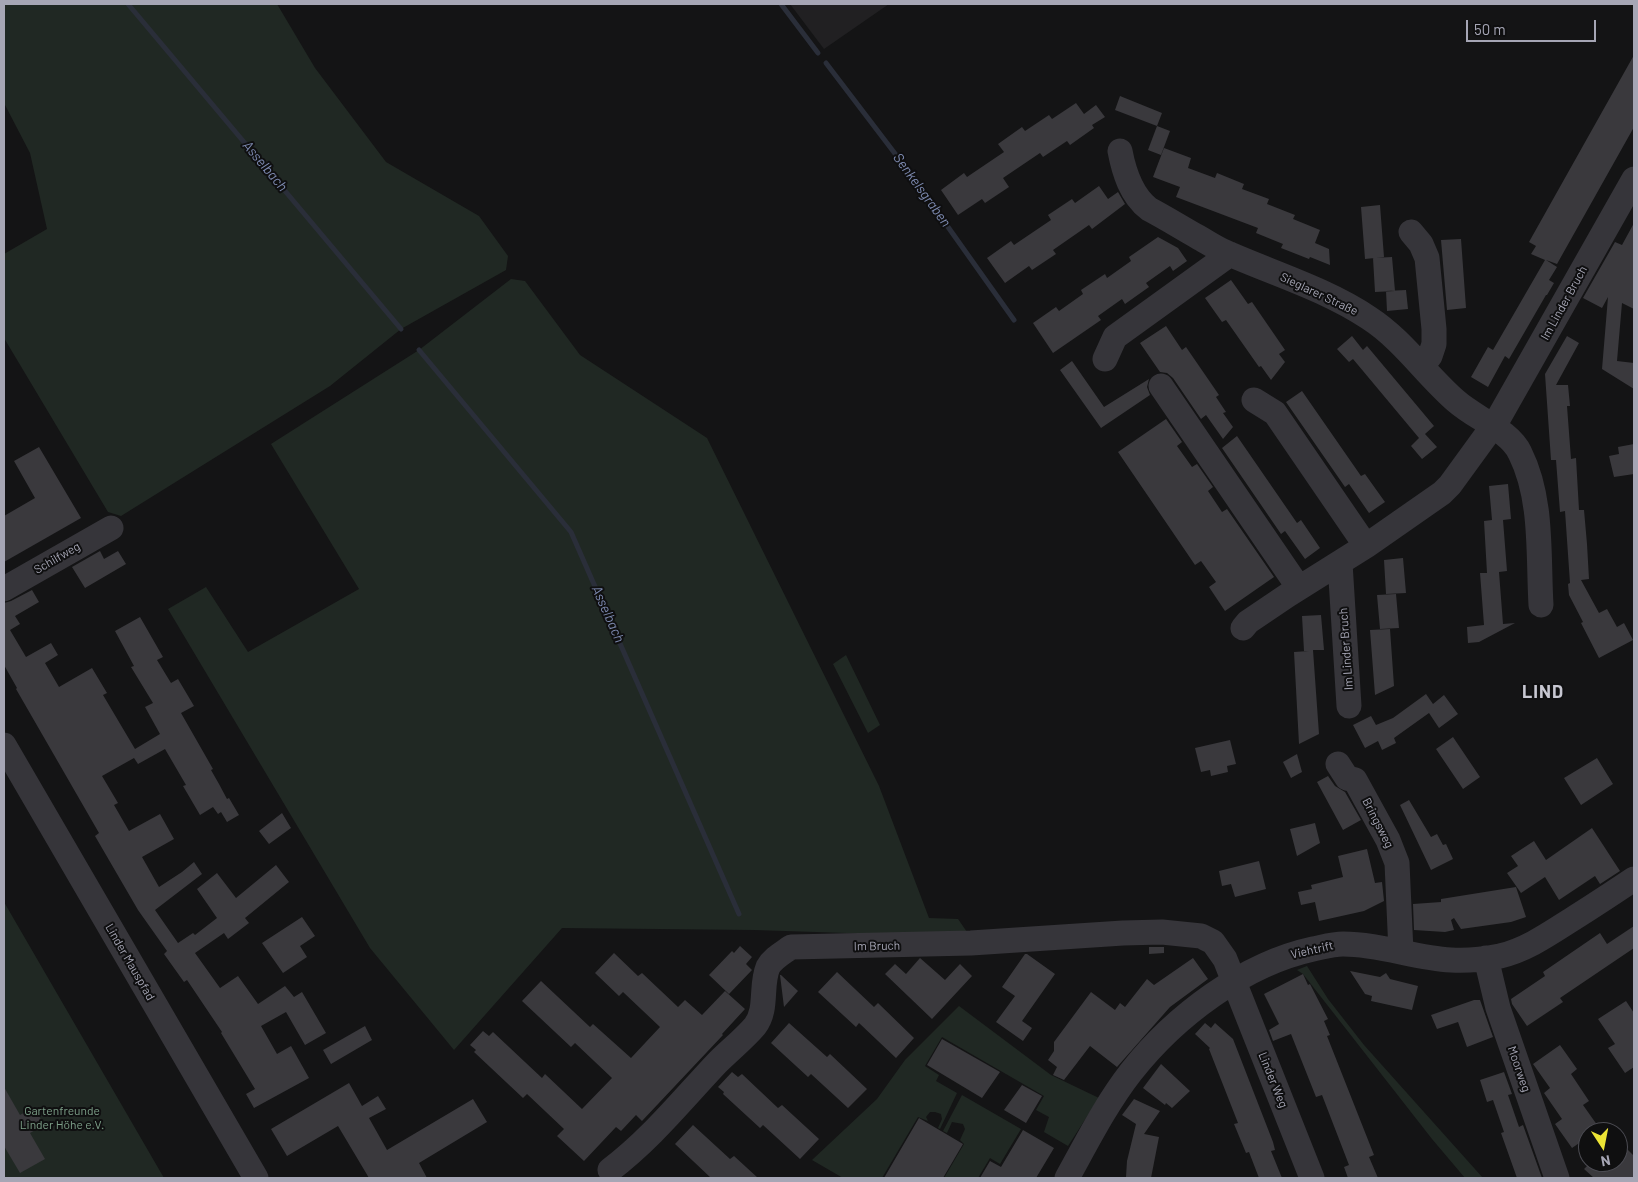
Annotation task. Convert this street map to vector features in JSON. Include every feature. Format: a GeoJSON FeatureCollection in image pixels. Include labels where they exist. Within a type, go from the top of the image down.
{"type":"FeatureCollection","features":[{"type":"Feature","properties":{"kind":"street","name":"Sieglarer Straße"},"geometry":{"type":"LineString","coordinates":[[1120,151],[1128,180],[1145,205],[1223,252],[1337,299],[1371,319],[1412,356],[1456,401],[1473,415],[1493,427]]}},
{"type":"Feature","properties":{"kind":"street","name":"Im Linder Bruch"},"geometry":{"type":"LineString","coordinates":[[1243,628],[1248,622],[1299,588],[1366,546],[1442,493],[1450,485],[1493,427],[1634,179]]}},
{"type":"Feature","properties":{"kind":"street"},"geometry":{"type":"LineString","coordinates":[[1411,232],[1422,244],[1427,258],[1434,329],[1434,344],[1430,356],[1422,366]]}},
{"type":"Feature","properties":{"kind":"street"},"geometry":{"type":"LineString","coordinates":[[1105,359],[1115,337],[1230,254]]}},
{"type":"Feature","properties":{"kind":"street"},"geometry":{"type":"LineString","coordinates":[[1161,386],[1299,588]]}},
{"type":"Feature","properties":{"kind":"street"},"geometry":{"type":"LineString","coordinates":[[1254,400],[1275,414],[1366,546]]}},
{"type":"Feature","properties":{"kind":"street"},"geometry":{"type":"LineString","coordinates":[[1493,427],[1512,441],[1520,450],[1527,468],[1536,512],[1541,605]]}},
{"type":"Feature","properties":{"kind":"street","name":"Schilfweg"},"geometry":{"type":"LineString","coordinates":[[4,589],[111,528]]}},
{"type":"Feature","properties":{"kind":"street","name":"Im Linder Bruch"},"geometry":{"type":"LineString","coordinates":[[1340,563],[1349,706]]}},
{"type":"Feature","properties":{"kind":"street","name":"Linder Mauspfad"},"geometry":{"type":"LineString","coordinates":[[4,746],[256,1178]]}},
{"type":"Feature","properties":{"kind":"street","name":"Bringsweg"},"geometry":{"type":"LineString","coordinates":[[1338,764],[1347,778],[1356,780],[1388,840],[1397,863],[1401,952]]}},
{"type":"Feature","properties":{"kind":"street","name":"Viehtrift"},"geometry":{"type":"LineString","coordinates":[[1066,1178],[1110,1102],[1131,1072],[1152,1048],[1186,1016],[1234,982],[1264,965],[1278,959],[1326,946],[1342,944],[1367,945],[1450,960],[1502,956],[1534,943],[1634,879]]}},
{"type":"Feature","properties":{"kind":"street","name":"Im Bruch"},"geometry":{"type":"LineString","coordinates":[[610,1170],[637,1149],[651,1135],[756,1024],[763,1010],[763,994],[768,967],[776,957],[791,948],[970,943],[1162,932],[1201,936],[1212,942],[1225,958],[1234,982]]}},
{"type":"Feature","properties":{"kind":"street","name":"Moorweg"},"geometry":{"type":"LineString","coordinates":[[1486,958],[1498,1008],[1557,1178]]}},
{"type":"Feature","properties":{"kind":"street","name":"Linder Weg"},"geometry":{"type":"LineString","coordinates":[[1234,982],[1312,1178]]}},
{"type":"Feature","properties":{"kind":"shaded area"},"geometry":{"type":"Polygon","coordinates":[[[790,4],[889,4],[824,49],[790,4]]]}},
{"type":"Feature","properties":{"kind":"green space"},"geometry":{"type":"Polygon","coordinates":[[[4,4],[277,4],[315,68],[386,162],[479,216],[508,256],[506,270],[401,329],[330,386],[121,516],[108,512],[4,338],[4,254],[47,229],[30,153],[4,103],[4,4]]]}},
{"type":"Feature","properties":{"kind":"green space"},"geometry":{"type":"Polygon","coordinates":[[[511,279],[525,281],[580,355],[707,438],[879,786],[929,918],[958,919],[967,932],[908,935],[754,930],[562,928],[454,1050],[370,948],[168,609],[206,587],[248,652],[359,589],[271,444],[419,350],[511,279]]]}},
{"type":"Feature","properties":{"kind":"green space"},"geometry":{"type":"Polygon","coordinates":[[[846,655],[880,725],[868,733],[833,664],[846,655]]]}},
{"type":"Feature","properties":{"kind":"green space","name":"Gartenfreunde Linder Höhe e.V."},"geometry":{"type":"Polygon","coordinates":[[[4,902],[164,1178],[4,1178],[4,902]]]}},
{"type":"Feature","properties":{"kind":"green space"},"geometry":{"type":"Polygon","coordinates":[[[1307,966],[1328,999],[1364,1045],[1483,1178],[1465,1178],[1432,1139],[1303,974],[1297,970],[1307,966]]]}},
{"type":"Feature","properties":{"kind":"green space"},"geometry":{"type":"Polygon","coordinates":[[[959,1006],[1051,1075],[1099,1098],[1068,1146],[1044,1132],[1049,1117],[1036,1110],[1044,1096],[942,1037],[925,1066],[939,1075],[936,1081],[957,1093],[940,1129],[938,1128],[942,1119],[941,1114],[930,1112],[926,1117],[928,1121],[918,1117],[882,1178],[843,1178],[812,1160],[877,1099],[905,1060],[959,1006]]]}},
{"type":"Feature","properties":{"kind":"green space"},"geometry":{"type":"Polygon","coordinates":[[[962,1095],[1021,1129],[1000,1164],[990,1158],[978,1178],[944,1178],[964,1144],[960,1140],[965,1129],[963,1124],[952,1122],[947,1133],[943,1131],[962,1095]]]}},
{"type":"Feature","properties":{"kind":"building"},"geometry":{"type":"Polygon","coordinates":[[[1634,55],[1634,127],[1557,264],[1546,260],[1557,267],[1549,280],[1554,283],[1509,359],[1505,356],[1488,387],[1471,377],[1488,347],[1493,350],[1545,260],[1531,254],[1536,246],[1529,242],[1634,55]]]}},
{"type":"Feature","properties":{"kind":"building"},"geometry":{"type":"Polygon","coordinates":[[[1120,96],[1162,113],[1157,126],[1115,110],[1120,96]]]}},
{"type":"Feature","properties":{"kind":"building"},"geometry":{"type":"Polygon","coordinates":[[[1076,103],[1084,114],[1096,105],[1105,117],[1092,125],[1094,128],[1070,145],[1067,141],[1043,157],[1040,153],[1003,178],[1009,187],[985,203],[982,199],[958,215],[941,190],[964,173],[967,177],[1004,152],[998,144],[1022,127],[1025,131],[1049,115],[1052,119],[1076,103]]]}},
{"type":"Feature","properties":{"kind":"building"},"geometry":{"type":"Polygon","coordinates":[[[1157,126],[1170,131],[1161,155],[1148,150],[1157,126]]]}},
{"type":"Feature","properties":{"kind":"building"},"geometry":{"type":"Polygon","coordinates":[[[1164,148],[1191,158],[1188,168],[1215,178],[1217,173],[1244,184],[1242,189],[1269,199],[1267,204],[1295,215],[1293,219],[1320,230],[1315,243],[1329,249],[1330,265],[1281,248],[1283,244],[1256,233],[1258,228],[1176,197],[1180,187],[1153,177],[1164,148]]]}},
{"type":"Feature","properties":{"kind":"building"},"geometry":{"type":"Polygon","coordinates":[[[1099,186],[1108,199],[1118,192],[1125,204],[1092,229],[1089,225],[1053,250],[1056,254],[1032,270],[1029,266],[1005,283],[987,258],[1011,241],[1014,245],[1051,220],[1048,215],[1072,199],[1075,203],[1099,186]]]}},
{"type":"Feature","properties":{"kind":"building"},"geometry":{"type":"Polygon","coordinates":[[[1380,205],[1384,257],[1365,259],[1361,207],[1380,205]]]}},
{"type":"Feature","properties":{"kind":"building"},"geometry":{"type":"Polygon","coordinates":[[[1634,223],[1634,309],[1622,303],[1617,361],[1634,363],[1634,389],[1602,369],[1608,297],[1602,308],[1583,298],[1615,242],[1622,245],[1634,223]]]}},
{"type":"Feature","properties":{"kind":"building"},"geometry":{"type":"Polygon","coordinates":[[[1158,237],[1178,248],[1187,261],[1173,271],[1170,266],[1146,283],[1149,287],[1125,304],[1122,299],[1098,316],[1101,320],[1053,353],[1033,323],[1056,307],[1059,311],[1083,294],[1081,290],[1105,274],[1107,278],[1131,261],[1129,257],[1158,237]]]}},
{"type":"Feature","properties":{"kind":"building"},"geometry":{"type":"Polygon","coordinates":[[[1461,239],[1466,308],[1447,310],[1441,240],[1461,239]]]}},
{"type":"Feature","properties":{"kind":"building"},"geometry":{"type":"Polygon","coordinates":[[[1392,257],[1395,291],[1375,292],[1373,258],[1392,257]]]}},
{"type":"Feature","properties":{"kind":"building"},"geometry":{"type":"Polygon","coordinates":[[[1231,280],[1248,304],[1252,302],[1285,350],[1279,354],[1285,362],[1271,380],[1261,366],[1259,367],[1226,320],[1222,322],[1205,298],[1231,280]]]}},
{"type":"Feature","properties":{"kind":"building"},"geometry":{"type":"Polygon","coordinates":[[[1406,290],[1408,309],[1387,311],[1386,291],[1406,290]]]}},
{"type":"Feature","properties":{"kind":"building"},"geometry":{"type":"Polygon","coordinates":[[[1166,326],[1182,350],[1186,347],[1219,395],[1216,397],[1226,412],[1223,413],[1233,427],[1223,439],[1206,415],[1201,419],[1173,378],[1167,373],[1160,372],[1140,343],[1166,326]]]}},
{"type":"Feature","properties":{"kind":"building"},"geometry":{"type":"Polygon","coordinates":[[[1352,336],[1363,350],[1367,346],[1434,426],[1425,434],[1437,447],[1422,459],[1411,446],[1419,438],[1353,359],[1349,362],[1337,349],[1352,336]]]}},
{"type":"Feature","properties":{"kind":"building"},"geometry":{"type":"Polygon","coordinates":[[[1567,336],[1579,343],[1556,385],[1568,385],[1570,406],[1567,406],[1571,459],[1576,458],[1579,510],[1584,510],[1587,544],[1589,579],[1581,580],[1599,613],[1607,609],[1617,627],[1624,623],[1633,640],[1599,658],[1569,595],[1568,584],[1570,583],[1565,511],[1560,512],[1556,460],[1551,460],[1545,374],[1567,336]]]}},
{"type":"Feature","properties":{"kind":"building"},"geometry":{"type":"Polygon","coordinates":[[[1072,361],[1104,407],[1149,379],[1147,387],[1150,395],[1101,428],[1060,370],[1072,361]]]}},
{"type":"Feature","properties":{"kind":"building"},"geometry":{"type":"Polygon","coordinates":[[[1302,391],[1361,476],[1365,474],[1385,502],[1369,513],[1349,484],[1345,487],[1286,402],[1302,391]]]}},
{"type":"Feature","properties":{"kind":"building"},"geometry":{"type":"Polygon","coordinates":[[[1166,419],[1182,442],[1177,446],[1192,467],[1197,464],[1213,487],[1208,491],[1222,512],[1227,509],[1274,577],[1225,611],[1209,587],[1216,582],[1201,561],[1195,565],[1118,452],[1166,419]]]}},
{"type":"Feature","properties":{"kind":"building"},"geometry":{"type":"Polygon","coordinates":[[[1237,436],[1297,523],[1301,520],[1320,548],[1305,559],[1285,531],[1281,534],[1222,448],[1237,436]]]}},
{"type":"Feature","properties":{"kind":"building"},"geometry":{"type":"Polygon","coordinates":[[[1634,444],[1634,474],[1614,477],[1609,456],[1619,454],[1618,447],[1634,444]]]}},
{"type":"Feature","properties":{"kind":"building"},"geometry":{"type":"Polygon","coordinates":[[[39,447],[81,518],[4,562],[4,516],[35,498],[14,461],[39,447]]]}},
{"type":"Feature","properties":{"kind":"building"},"geometry":{"type":"Polygon","coordinates":[[[1508,484],[1511,519],[1503,520],[1507,571],[1499,572],[1503,624],[1515,623],[1479,642],[1468,643],[1467,627],[1484,625],[1480,573],[1487,573],[1484,521],[1492,520],[1489,486],[1508,484]]]}},
{"type":"Feature","properties":{"kind":"building"},"geometry":{"type":"Polygon","coordinates":[[[100,551],[104,559],[118,551],[126,564],[85,588],[72,567],[100,551]]]}},
{"type":"Feature","properties":{"kind":"building"},"geometry":{"type":"Polygon","coordinates":[[[1403,558],[1406,593],[1386,594],[1384,560],[1403,558]]]}},
{"type":"Feature","properties":{"kind":"building"},"geometry":{"type":"Polygon","coordinates":[[[32,590],[39,602],[15,616],[20,624],[10,630],[26,657],[51,643],[58,655],[45,663],[59,687],[92,668],[107,693],[103,695],[135,749],[160,734],[145,707],[153,703],[131,667],[134,666],[115,631],[140,617],[163,657],[157,660],[171,683],[178,679],[194,706],[181,713],[213,769],[211,770],[227,799],[229,798],[239,815],[227,822],[221,812],[218,814],[213,807],[200,815],[183,786],[186,785],[165,749],[138,764],[134,758],[102,776],[118,803],[114,805],[129,831],[160,814],[174,839],[142,857],[159,887],[194,862],[202,874],[155,910],[178,943],[193,933],[195,935],[217,918],[197,889],[217,873],[236,898],[276,865],[289,882],[245,918],[249,923],[228,939],[224,933],[195,953],[220,988],[238,976],[258,1004],[285,986],[294,997],[302,992],[326,1033],[305,1045],[286,1012],[261,1026],[277,1054],[291,1046],[309,1078],[254,1108],[246,1094],[255,1089],[222,1032],[187,980],[184,982],[164,954],[167,951],[138,910],[95,836],[99,833],[4,665],[4,603],[32,590]]]}},
{"type":"Feature","properties":{"kind":"building"},"geometry":{"type":"Polygon","coordinates":[[[1396,594],[1399,628],[1380,629],[1377,595],[1396,594]]]}},
{"type":"Feature","properties":{"kind":"building"},"geometry":{"type":"Polygon","coordinates":[[[1321,615],[1324,650],[1313,650],[1319,734],[1299,744],[1294,652],[1309,651],[1304,651],[1302,616],[1321,615]]]}},
{"type":"Feature","properties":{"kind":"building"},"geometry":{"type":"Polygon","coordinates":[[[1390,629],[1394,686],[1375,695],[1370,630],[1390,629]]]}},
{"type":"Feature","properties":{"kind":"building"},"geometry":{"type":"Polygon","coordinates":[[[1426,694],[1433,704],[1444,695],[1458,714],[1439,728],[1429,713],[1394,738],[1396,743],[1382,750],[1378,741],[1365,748],[1353,725],[1371,716],[1376,725],[1393,718],[1426,694]]]}},
{"type":"Feature","properties":{"kind":"building"},"geometry":{"type":"Polygon","coordinates":[[[1453,737],[1480,777],[1463,789],[1436,749],[1453,737]]]}},
{"type":"Feature","properties":{"kind":"building"},"geometry":{"type":"Polygon","coordinates":[[[1230,740],[1236,764],[1227,766],[1228,772],[1211,776],[1210,770],[1201,772],[1195,748],[1230,740]]]}},
{"type":"Feature","properties":{"kind":"building"},"geometry":{"type":"Polygon","coordinates":[[[1297,754],[1302,772],[1291,778],[1283,762],[1297,754]]]}},
{"type":"Feature","properties":{"kind":"building"},"geometry":{"type":"Polygon","coordinates":[[[1597,758],[1613,784],[1581,805],[1564,778],[1597,758]]]}},
{"type":"Feature","properties":{"kind":"building"},"geometry":{"type":"Polygon","coordinates":[[[1328,776],[1335,786],[1345,792],[1361,820],[1343,830],[1317,782],[1328,776]]]}},
{"type":"Feature","properties":{"kind":"building"},"geometry":{"type":"Polygon","coordinates":[[[1409,800],[1431,837],[1437,834],[1443,845],[1446,844],[1453,859],[1431,870],[1400,805],[1409,800]]]}},
{"type":"Feature","properties":{"kind":"building"},"geometry":{"type":"Polygon","coordinates":[[[282,813],[291,828],[269,844],[259,831],[282,813]]]}},
{"type":"Feature","properties":{"kind":"building"},"geometry":{"type":"Polygon","coordinates":[[[1315,823],[1320,843],[1297,856],[1290,829],[1315,823]]]}},
{"type":"Feature","properties":{"kind":"building"},"geometry":{"type":"Polygon","coordinates":[[[1592,828],[1620,871],[1600,884],[1595,876],[1559,900],[1545,877],[1521,893],[1507,873],[1518,866],[1511,856],[1534,841],[1546,860],[1592,828]]]}},
{"type":"Feature","properties":{"kind":"building"},"geometry":{"type":"Polygon","coordinates":[[[1367,849],[1375,883],[1382,882],[1384,901],[1364,911],[1319,921],[1315,902],[1301,905],[1298,892],[1312,889],[1311,885],[1343,877],[1338,856],[1367,849]]]}},
{"type":"Feature","properties":{"kind":"building"},"geometry":{"type":"Polygon","coordinates":[[[1259,861],[1266,889],[1235,897],[1231,884],[1222,886],[1219,871],[1259,861]]]}},
{"type":"Feature","properties":{"kind":"building"},"geometry":{"type":"Polygon","coordinates":[[[1516,887],[1526,917],[1511,922],[1461,929],[1454,918],[1451,920],[1454,930],[1445,932],[1414,930],[1413,904],[1441,902],[1441,899],[1516,887]]]}},
{"type":"Feature","properties":{"kind":"building"},"geometry":{"type":"Polygon","coordinates":[[[302,917],[315,936],[300,946],[307,957],[283,973],[262,943],[302,917]]]}},
{"type":"Feature","properties":{"kind":"building"},"geometry":{"type":"Polygon","coordinates":[[[1634,926],[1634,948],[1560,998],[1563,1002],[1527,1026],[1512,1004],[1511,999],[1545,976],[1543,972],[1600,933],[1607,944],[1634,926]]]}},
{"type":"Feature","properties":{"kind":"building"},"geometry":{"type":"Polygon","coordinates":[[[740,946],[752,957],[746,964],[752,970],[729,994],[709,975],[732,951],[734,953],[740,946]]]}},
{"type":"Feature","properties":{"kind":"building"},"geometry":{"type":"Polygon","coordinates":[[[1149,947],[1164,947],[1164,953],[1149,954],[1149,947]]]}},
{"type":"Feature","properties":{"kind":"building"},"geometry":{"type":"Polygon","coordinates":[[[614,953],[638,976],[642,973],[678,1007],[685,1000],[702,1015],[725,991],[745,1009],[642,1121],[636,1115],[621,1131],[616,1127],[584,1161],[557,1136],[564,1129],[527,1094],[523,1098],[474,1052],[476,1050],[470,1045],[483,1031],[489,1036],[493,1032],[542,1078],[545,1074],[582,1109],[612,1078],[575,1043],[571,1047],[522,1001],[541,981],[590,1027],[593,1024],[631,1058],[660,1027],[623,992],[619,996],[595,973],[614,953]]]}},
{"type":"Feature","properties":{"kind":"building"},"geometry":{"type":"Polygon","coordinates":[[[1025,954],[1055,974],[1022,1021],[1032,1028],[1023,1041],[996,1022],[1015,996],[1002,987],[1025,954]]]}},
{"type":"Feature","properties":{"kind":"building"},"geometry":{"type":"Polygon","coordinates":[[[920,958],[945,980],[960,964],[972,976],[932,1019],[885,974],[895,964],[906,974],[920,958]]]}},
{"type":"Feature","properties":{"kind":"building"},"geometry":{"type":"Polygon","coordinates":[[[1193,958],[1208,979],[1170,1007],[1117,1067],[1090,1046],[1064,1080],[1053,1075],[1057,1067],[1048,1060],[1054,1051],[1054,1042],[1091,992],[1115,1010],[1120,1003],[1125,1007],[1147,979],[1154,985],[1193,958]]]}},
{"type":"Feature","properties":{"kind":"building"},"geometry":{"type":"Polygon","coordinates":[[[1350,971],[1380,977],[1386,973],[1390,979],[1418,986],[1412,1010],[1371,1001],[1372,996],[1365,994],[1350,971]]]}},
{"type":"Feature","properties":{"kind":"building"},"geometry":{"type":"Polygon","coordinates":[[[837,972],[874,1007],[878,1003],[914,1038],[896,1058],[859,1023],[856,1027],[818,992],[837,972]]]}},
{"type":"Feature","properties":{"kind":"building"},"geometry":{"type":"Polygon","coordinates":[[[1303,974],[1328,1019],[1324,1021],[1330,1035],[1327,1036],[1374,1155],[1369,1157],[1378,1178],[1348,1178],[1344,1167],[1349,1165],[1322,1095],[1316,1097],[1291,1034],[1273,1041],[1269,1030],[1279,1024],[1264,994],[1303,974]]]}},
{"type":"Feature","properties":{"kind":"building"},"geometry":{"type":"Polygon","coordinates":[[[780,975],[798,991],[784,1007],[780,975]]]}},
{"type":"Feature","properties":{"kind":"building"},"geometry":{"type":"Polygon","coordinates":[[[1474,1000],[1480,1000],[1493,1037],[1467,1047],[1458,1022],[1437,1029],[1431,1015],[1474,1000]]]}},
{"type":"Feature","properties":{"kind":"building"},"geometry":{"type":"Polygon","coordinates":[[[1626,1001],[1634,1013],[1634,1067],[1625,1073],[1608,1048],[1615,1044],[1598,1019],[1626,1001]]]}},
{"type":"Feature","properties":{"kind":"building"},"geometry":{"type":"Polygon","coordinates":[[[789,1023],[827,1057],[830,1054],[867,1089],[848,1108],[811,1074],[808,1077],[771,1043],[789,1023]]]}},
{"type":"Feature","properties":{"kind":"building"},"geometry":{"type":"Polygon","coordinates":[[[1205,1023],[1211,1028],[1215,1023],[1233,1039],[1273,1142],[1275,1150],[1271,1151],[1282,1178],[1259,1178],[1249,1152],[1246,1153],[1234,1124],[1238,1123],[1210,1048],[1195,1034],[1205,1023]]]}},
{"type":"Feature","properties":{"kind":"building"},"geometry":{"type":"Polygon","coordinates":[[[365,1026],[372,1040],[331,1064],[323,1050],[365,1026]]]}},
{"type":"Feature","properties":{"kind":"building"},"geometry":{"type":"Polygon","coordinates":[[[942,1039],[1000,1072],[982,1098],[927,1065],[942,1039]]]}},
{"type":"Feature","properties":{"kind":"building"},"geometry":{"type":"Polygon","coordinates":[[[1560,1045],[1577,1069],[1571,1074],[1589,1101],[1583,1105],[1595,1122],[1578,1122],[1578,1144],[1572,1148],[1555,1124],[1562,1119],[1544,1093],[1550,1088],[1533,1064],[1560,1045]]]}},
{"type":"Feature","properties":{"kind":"building"},"geometry":{"type":"Polygon","coordinates":[[[1161,1064],[1190,1091],[1172,1108],[1166,1103],[1165,1105],[1143,1088],[1161,1064]]]}},
{"type":"Feature","properties":{"kind":"building"},"geometry":{"type":"Polygon","coordinates":[[[732,1072],[738,1077],[742,1074],[778,1108],[782,1105],[819,1139],[800,1159],[763,1125],[760,1128],[723,1094],[724,1092],[718,1087],[732,1072]]]}},
{"type":"Feature","properties":{"kind":"building"},"geometry":{"type":"Polygon","coordinates":[[[1504,1072],[1512,1094],[1508,1095],[1519,1127],[1523,1125],[1542,1178],[1517,1178],[1501,1133],[1504,1132],[1493,1100],[1487,1102],[1480,1080],[1504,1072]]]}},
{"type":"Feature","properties":{"kind":"building"},"geometry":{"type":"Polygon","coordinates":[[[349,1083],[362,1106],[378,1096],[386,1109],[369,1118],[387,1150],[473,1099],[487,1122],[419,1163],[427,1178],[369,1178],[338,1126],[287,1156],[271,1129],[349,1083]]]}},
{"type":"Feature","properties":{"kind":"building"},"geometry":{"type":"Polygon","coordinates":[[[1022,1085],[1042,1096],[1026,1123],[1004,1110],[1022,1085]]]}},
{"type":"Feature","properties":{"kind":"building"},"geometry":{"type":"Polygon","coordinates":[[[4,1087],[20,1115],[34,1107],[44,1125],[30,1133],[45,1159],[20,1173],[4,1146],[4,1087]]]}},
{"type":"Feature","properties":{"kind":"building"},"geometry":{"type":"Polygon","coordinates":[[[1134,1099],[1160,1111],[1144,1134],[1159,1137],[1151,1178],[1126,1177],[1127,1161],[1136,1124],[1122,1115],[1134,1099]]]}},
{"type":"Feature","properties":{"kind":"building"},"geometry":{"type":"Polygon","coordinates":[[[919,1118],[963,1144],[943,1178],[884,1178],[919,1118]]]}},
{"type":"Feature","properties":{"kind":"building"},"geometry":{"type":"Polygon","coordinates":[[[693,1125],[730,1159],[734,1156],[758,1178],[711,1178],[675,1144],[693,1125]]]}},
{"type":"Feature","properties":{"kind":"building"},"geometry":{"type":"Polygon","coordinates":[[[1023,1130],[1054,1148],[1036,1178],[980,1178],[990,1161],[1001,1167],[1023,1130]]]}},
{"type":"Feature","properties":{"kind":"building"},"geometry":{"type":"Polygon","coordinates":[[[1628,1150],[1634,1156],[1634,1178],[1594,1178],[1587,1172],[1628,1172],[1628,1150]]]}},
{"type":"Feature","properties":{"kind":"waterway","name":"Asselbach"},"geometry":{"type":"LineString","coordinates":[[128,4],[401,329]]}},
{"type":"Feature","properties":{"kind":"waterway","name":"Senkelsgraben"},"geometry":{"type":"LineString","coordinates":[[781,4],[818,53]]}},
{"type":"Feature","properties":{"kind":"waterway","name":"Senkelsgraben"},"geometry":{"type":"LineString","coordinates":[[826,63],[909,172],[1014,320]]}},
{"type":"Feature","properties":{"kind":"waterway","name":"Asselbach"},"geometry":{"type":"LineString","coordinates":[[419,350],[571,532],[739,914]]}},
{"type":"Feature","properties":{"kind":"district","name":"LIND"},"geometry":{"type":"Point","coordinates":[1543,692]}}]}
